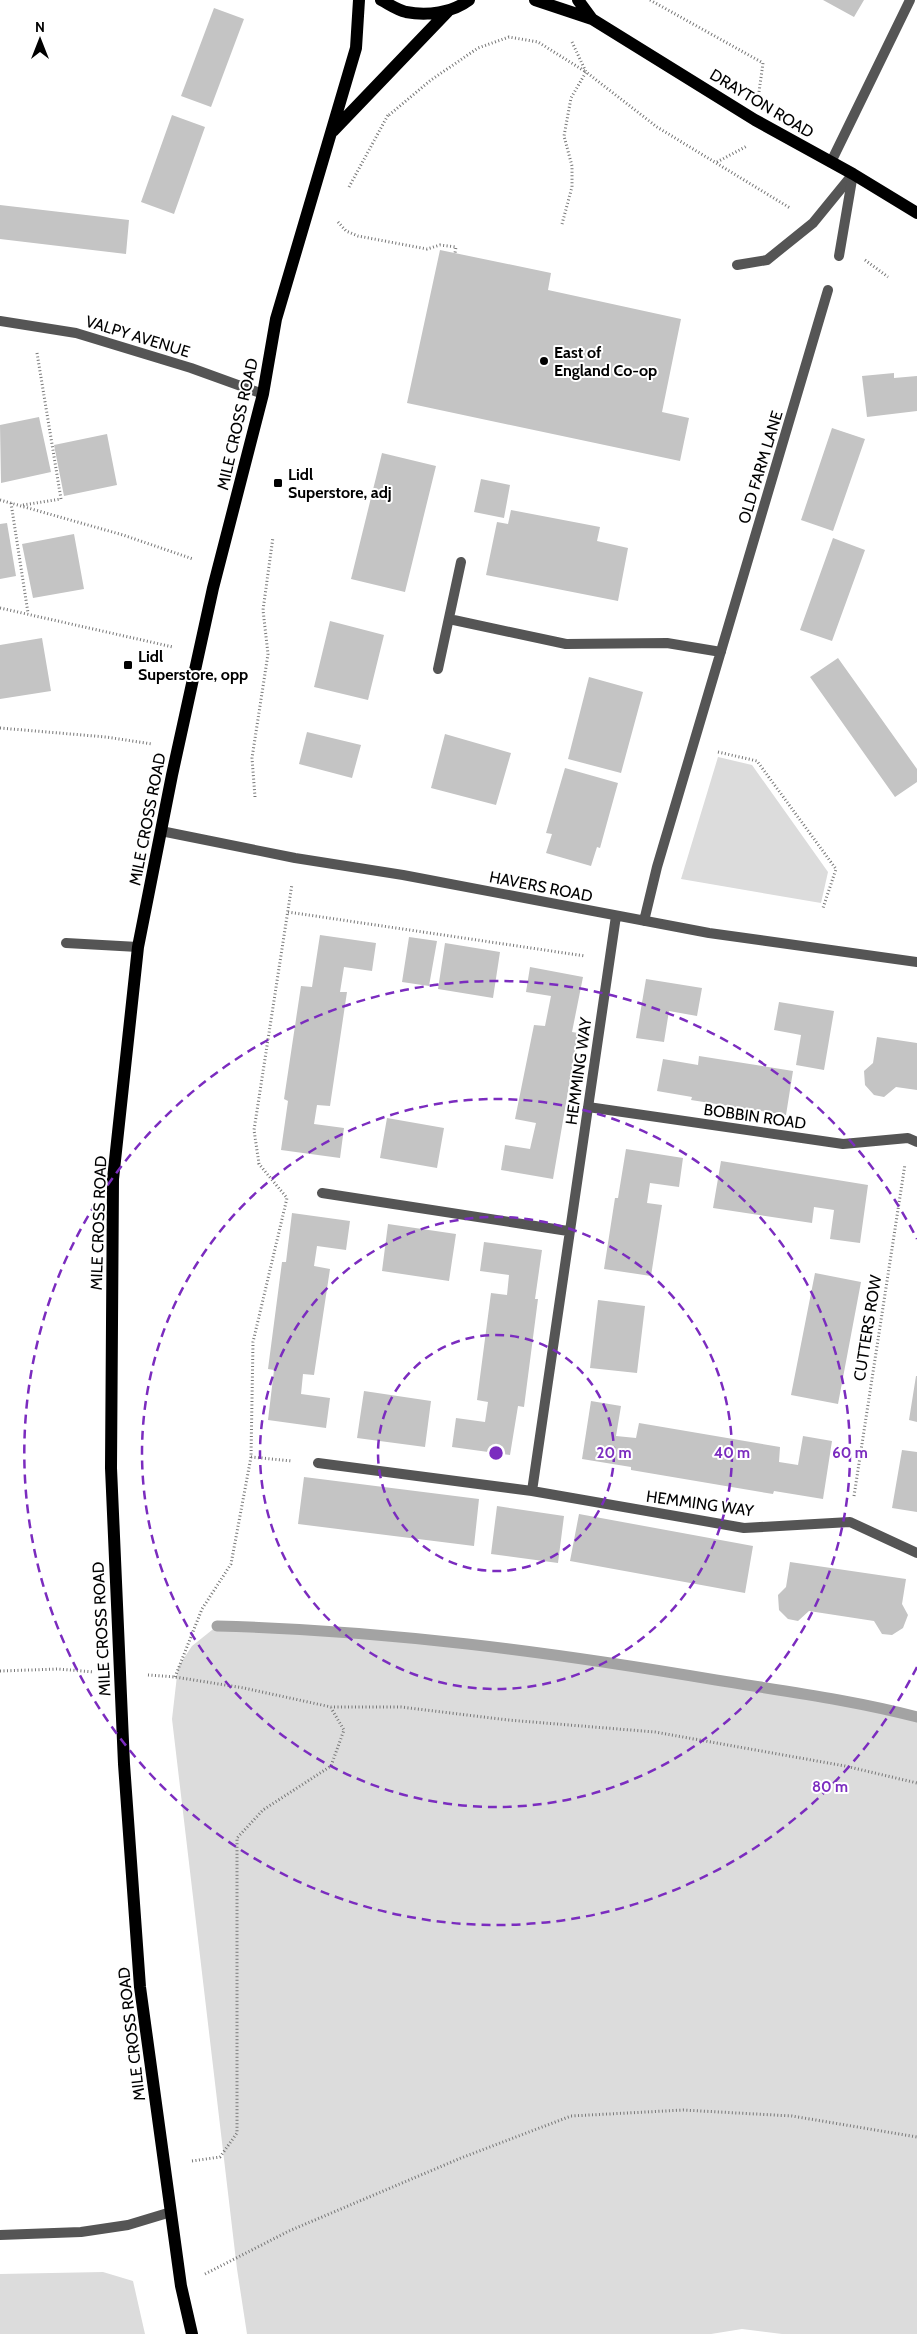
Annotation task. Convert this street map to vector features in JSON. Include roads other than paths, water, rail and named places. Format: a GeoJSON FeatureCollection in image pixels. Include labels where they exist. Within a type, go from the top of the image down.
{"type":"FeatureCollection","features":[{"type":"Feature","properties":{"kind":"main road","name":"MILE CROSS ROAD"},"geometry":{"type":"LineString","coordinates":[[192,2334],[181,2286],[140,1987],[124,1764],[111,1468],[113,1179],[138,947],[178,748],[219,567],[263,394],[276,319],[356,48],[359,0]]}},
{"type":"Feature","properties":{"kind":"main road"},"geometry":{"type":"LineString","coordinates":[[381,0],[404,11],[426,14],[449,10],[469,0]]}},
{"type":"Feature","properties":{"kind":"main road","name":"DRAYTON ROAD"},"geometry":{"type":"LineString","coordinates":[[535,0],[592,19],[755,120],[853,174],[917,213]]}},
{"type":"Feature","properties":{"kind":"main road","name":"DRAYTON ROAD"},"geometry":{"type":"LineString","coordinates":[[578,0],[592,19]]}},
{"type":"Feature","properties":{"kind":"main road","name":"MILE CROSS ROAD"},"geometry":{"type":"LineString","coordinates":[[331,133],[449,10]]}},
{"type":"Feature","properties":{"kind":"street"},"geometry":{"type":"LineString","coordinates":[[831,162],[910,0]]}},
{"type":"Feature","properties":{"kind":"street"},"geometry":{"type":"LineString","coordinates":[[839,256],[853,174]]}},
{"type":"Feature","properties":{"kind":"street"},"geometry":{"type":"LineString","coordinates":[[737,265],[767,260],[813,223],[853,174]]}},
{"type":"Feature","properties":{"kind":"street","name":"OLD FARM LANE"},"geometry":{"type":"LineString","coordinates":[[644,921],[652,885],[828,290]]}},
{"type":"Feature","properties":{"kind":"street","name":"VALPY AVENUE"},"geometry":{"type":"LineString","coordinates":[[0,321],[76,333],[191,368],[263,394]]}},
{"type":"Feature","properties":{"kind":"street"},"geometry":{"type":"LineString","coordinates":[[438,669],[461,562]]}},
{"type":"Feature","properties":{"kind":"street"},"geometry":{"type":"LineString","coordinates":[[449,619],[566,644],[667,643],[721,652]]}},
{"type":"Feature","properties":{"kind":"street","name":"HAVERS ROAD"},"geometry":{"type":"LineString","coordinates":[[161,831],[295,858],[404,875],[709,933],[917,962]]}},
{"type":"Feature","properties":{"kind":"street","name":"HEMMING WAY"},"geometry":{"type":"LineString","coordinates":[[532,1491],[568,1231],[616,916]]}},
{"type":"Feature","properties":{"kind":"street"},"geometry":{"type":"LineString","coordinates":[[66,943],[138,947]]}},
{"type":"Feature","properties":{"kind":"street","name":"BOBBIN ROAD"},"geometry":{"type":"LineString","coordinates":[[588,1107],[843,1144],[913,1140]]}},
{"type":"Feature","properties":{"kind":"street"},"geometry":{"type":"LineString","coordinates":[[322,1193],[568,1231]]}},
{"type":"Feature","properties":{"kind":"street","name":"HEMMING WAY"},"geometry":{"type":"LineString","coordinates":[[318,1463],[532,1491],[744,1528],[850,1522],[917,1553]]}},
{"type":"Feature","properties":{"kind":"street"},"geometry":{"type":"LineString","coordinates":[[0,2235],[81,2232],[128,2225],[171,2212]]}},
{"type":"Feature","properties":{"kind":"waterway"},"geometry":{"type":"LineString","coordinates":[[217,1626],[280,1628],[405,1637],[592,1660],[817,1696],[917,1717]]}},
{"type":"Feature","properties":{"kind":"place","name":"East of England Co-op"},"geometry":{"type":"Point","coordinates":[544,361]}},
{"type":"Feature","properties":{"kind":"place","name":"Lidl Superstore, adj"},"geometry":{"type":"Point","coordinates":[278,483]}},
{"type":"Feature","properties":{"kind":"place","name":"Lidl Superstore, opp"},"geometry":{"type":"Point","coordinates":[128,665]}}]}
